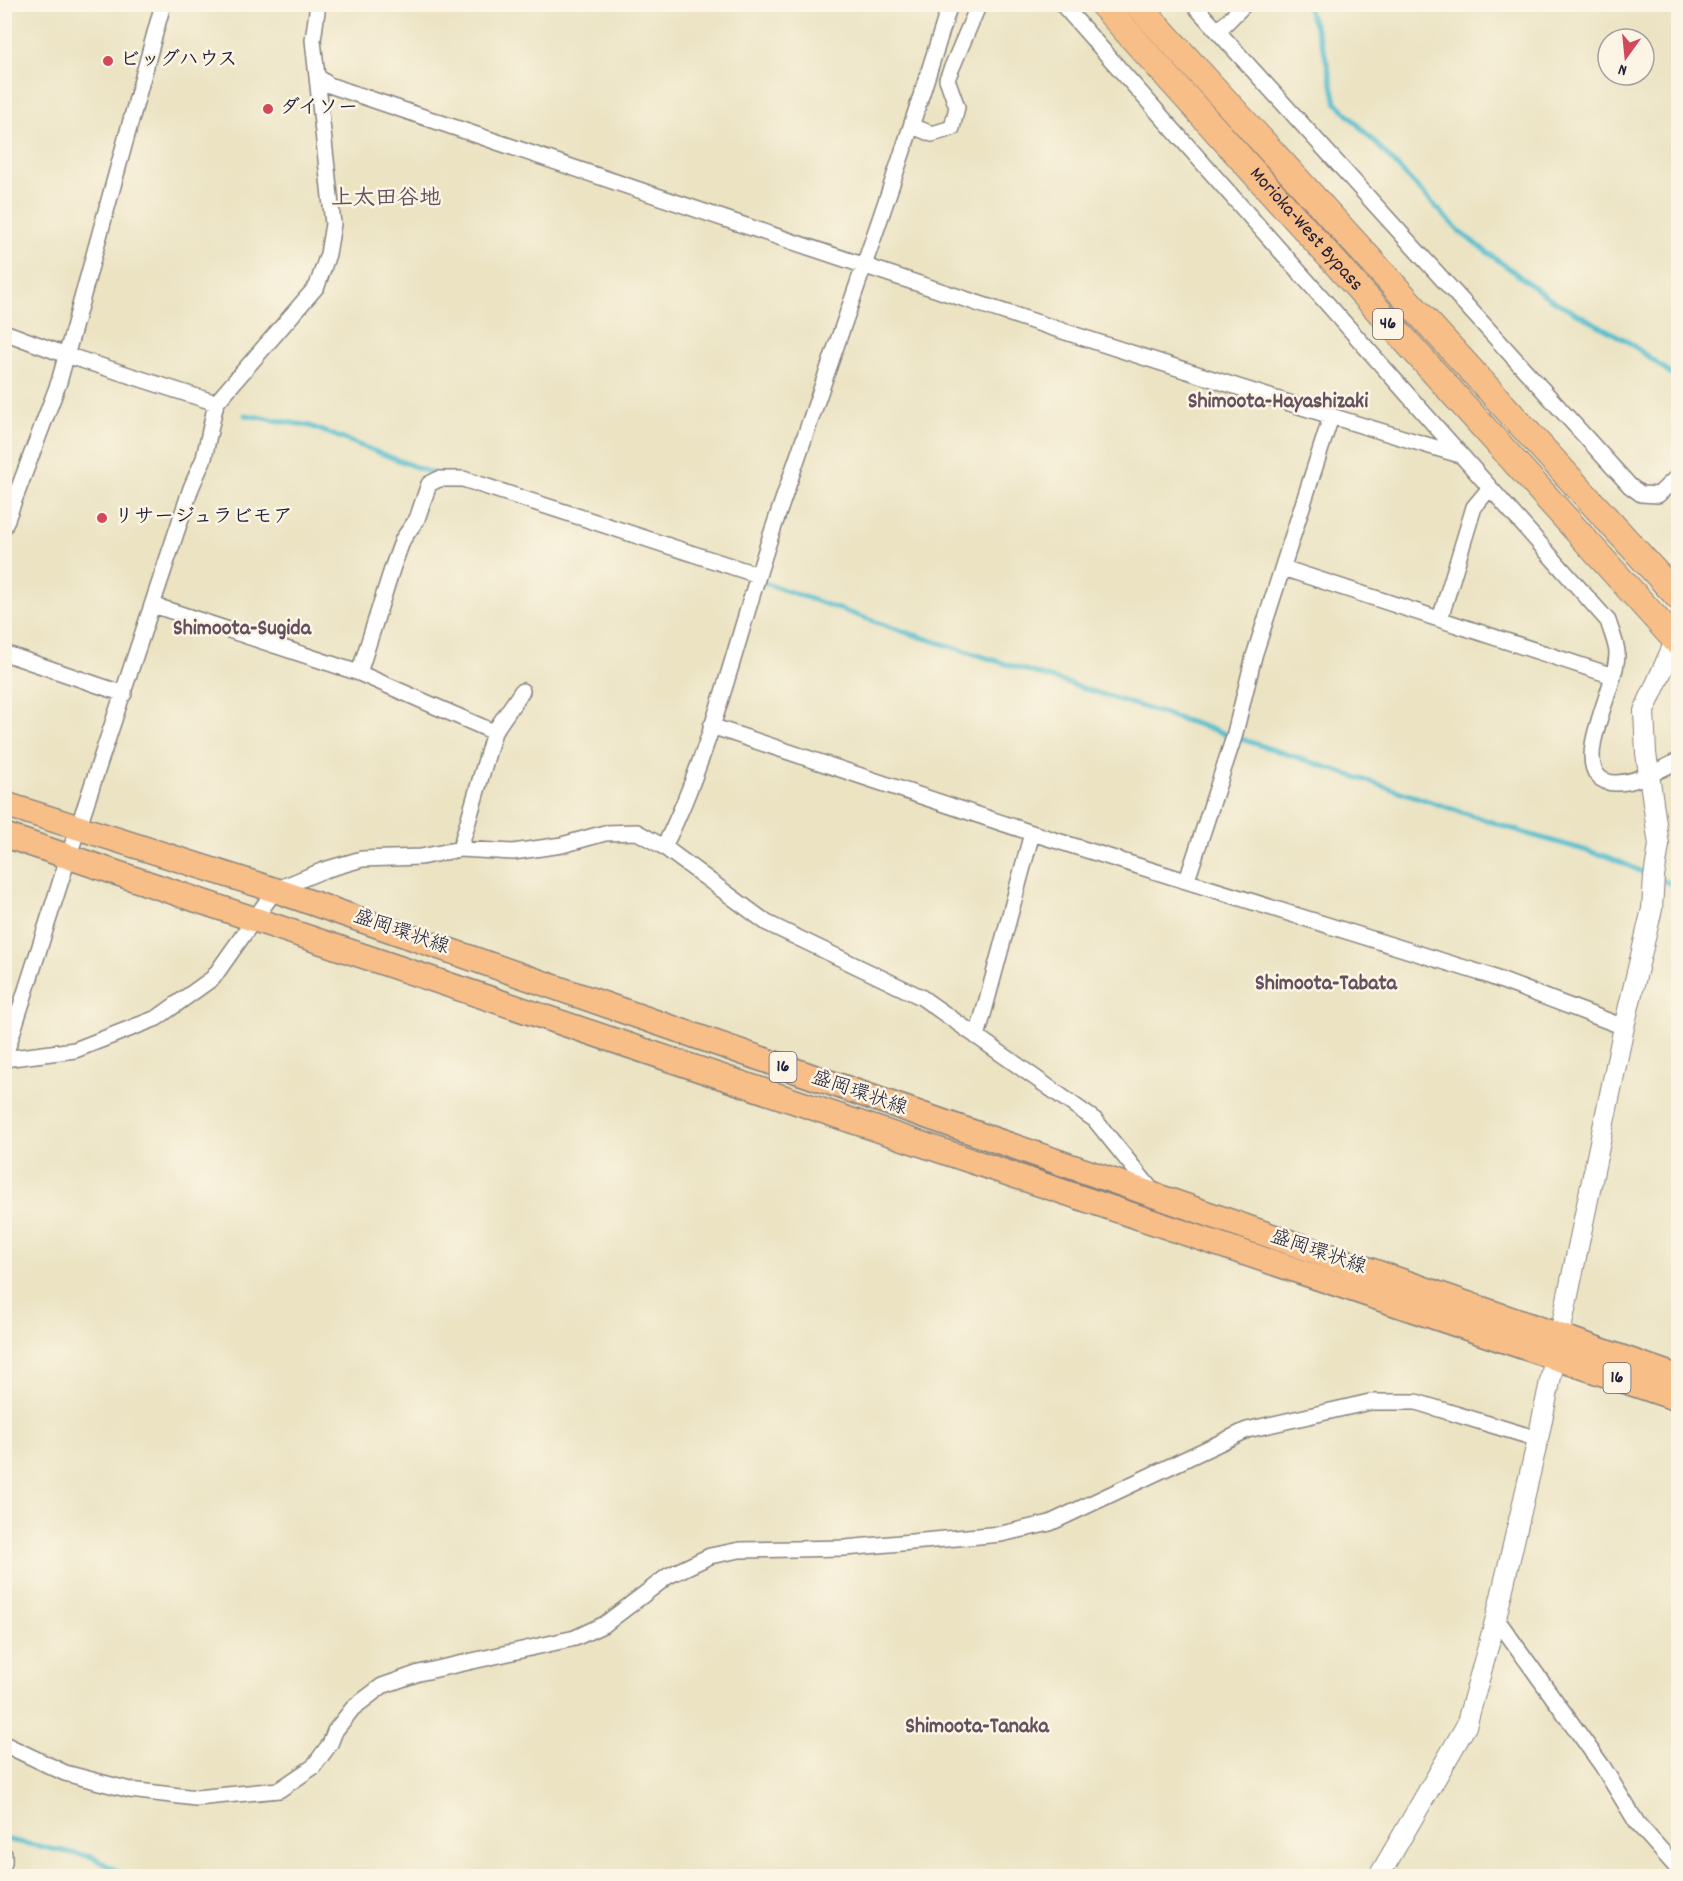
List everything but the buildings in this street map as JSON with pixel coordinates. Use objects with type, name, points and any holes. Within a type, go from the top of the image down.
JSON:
[{"type":"highway","name":"Morioka-West Bypass","points":[[1102,4],[1678,640]]},
{"type":"highway","name":"Morioka-West Bypass","points":[[1137,4],[1678,597]]},
{"type":"main road","name":"盛岡環状線","points":[[4,804],[275,890],[1157,1197],[1557,1348],[1678,1399]]},
{"type":"main road","name":"盛岡環状線","points":[[4,835],[69,855],[255,920],[1557,1348],[1678,1377]]},
{"type":"street","points":[[4,527],[59,382],[163,4]]},
{"type":"street","points":[[318,4],[313,40],[333,224],[328,254],[317,286],[216,403],[204,458],[191,488],[69,855],[5,1059],[75,1050],[157,1018],[213,978],[275,890],[362,859],[421,857],[460,849],[513,852],[562,845],[605,833],[637,832],[664,847],[767,923],[921,997],[1095,1120],[1157,1197]]},
{"type":"street","points":[[664,847],[688,798],[758,574],[862,264],[912,126],[950,4]]},
{"type":"street","points":[[912,126],[932,134],[952,128],[957,107],[947,79],[979,4]]},
{"type":"street","points":[[1062,4],[1608,621],[1617,651],[1614,676],[1590,759],[1594,771],[1601,779],[1615,784],[1650,775],[1678,761]]},
{"type":"street","points":[[1193,4],[1630,486],[1641,494],[1658,495],[1678,477]]},
{"type":"street","points":[[1218,31],[1245,4]]},
{"type":"street","points":[[318,77],[329,85],[862,264],[1330,417],[1460,455]]},
{"type":"street","points":[[4,332],[66,355],[216,403]]},
{"type":"street","points":[[1187,880],[1234,737],[1254,656],[1330,417]]},
{"type":"street","points":[[358,673],[374,618],[403,539],[417,519],[429,484],[439,479],[463,479],[758,574]]},
{"type":"street","points":[[1440,619],[1474,507],[1489,489]]},
{"type":"street","points":[[1283,568],[1614,676]]},
{"type":"street","points":[[153,604],[358,673],[494,732]]},
{"type":"street","points":[[1379,1876],[1466,1726],[1496,1618],[1539,1439],[1624,1027],[1652,909],[1659,845],[1646,753],[1644,711],[1678,640]]},
{"type":"street","points":[[4,653],[124,694]]},
{"type":"street","points":[[460,849],[494,732],[522,691]]},
{"type":"street","points":[[711,726],[1032,833],[1187,880],[1355,936],[1484,974],[1624,1027]]},
{"type":"street","points":[[977,1037],[1032,833]]},
{"type":"street","points":[[4,1744],[65,1773],[130,1790],[196,1797],[279,1790],[313,1767],[330,1744],[335,1731],[353,1708],[382,1686],[419,1673],[575,1638],[605,1623],[668,1576],[710,1556],[740,1550],[845,1548],[1001,1534],[1050,1522],[1247,1430],[1370,1402],[1416,1402],[1539,1439]]},
{"type":"street","points":[[1496,1618],[1603,1767],[1637,1823],[1678,1869]]},
{"type":"street","points":[[4,1854],[4,1863]]},
{"type":"waterway","points":[[1306,4],[1324,50],[1336,102],[1460,232],[1549,298],[1627,341],[1678,379]]},
{"type":"waterway","points":[[245,415],[310,426],[439,476]]},
{"type":"waterway","points":[[759,581],[899,630],[1199,725],[1528,834],[1609,857],[1649,875]]},
{"type":"waterway","points":[[1658,878],[1678,887]]},
{"type":"waterway","points":[[4,1839],[92,1857],[126,1876]]},
{"type":"place","name":"ビッグハウス","points":[[108,61]]},
{"type":"place","name":"ダイソー","points":[[268,109]]},
{"type":"place","name":"リサージュラビモア","points":[[102,518]]},
{"type":"district","name":"上太田谷地","points":[[386,199]]},
{"type":"district","name":"Shimoota-Hayashizaki","points":[[1278,402]]},
{"type":"district","name":"Shimoota-Sugida","points":[[242,629]]},
{"type":"district","name":"Shimoota-Tabata","points":[[1326,984]]},
{"type":"district","name":"Shimoota-Tanaka","points":[[977,1727]]}]
